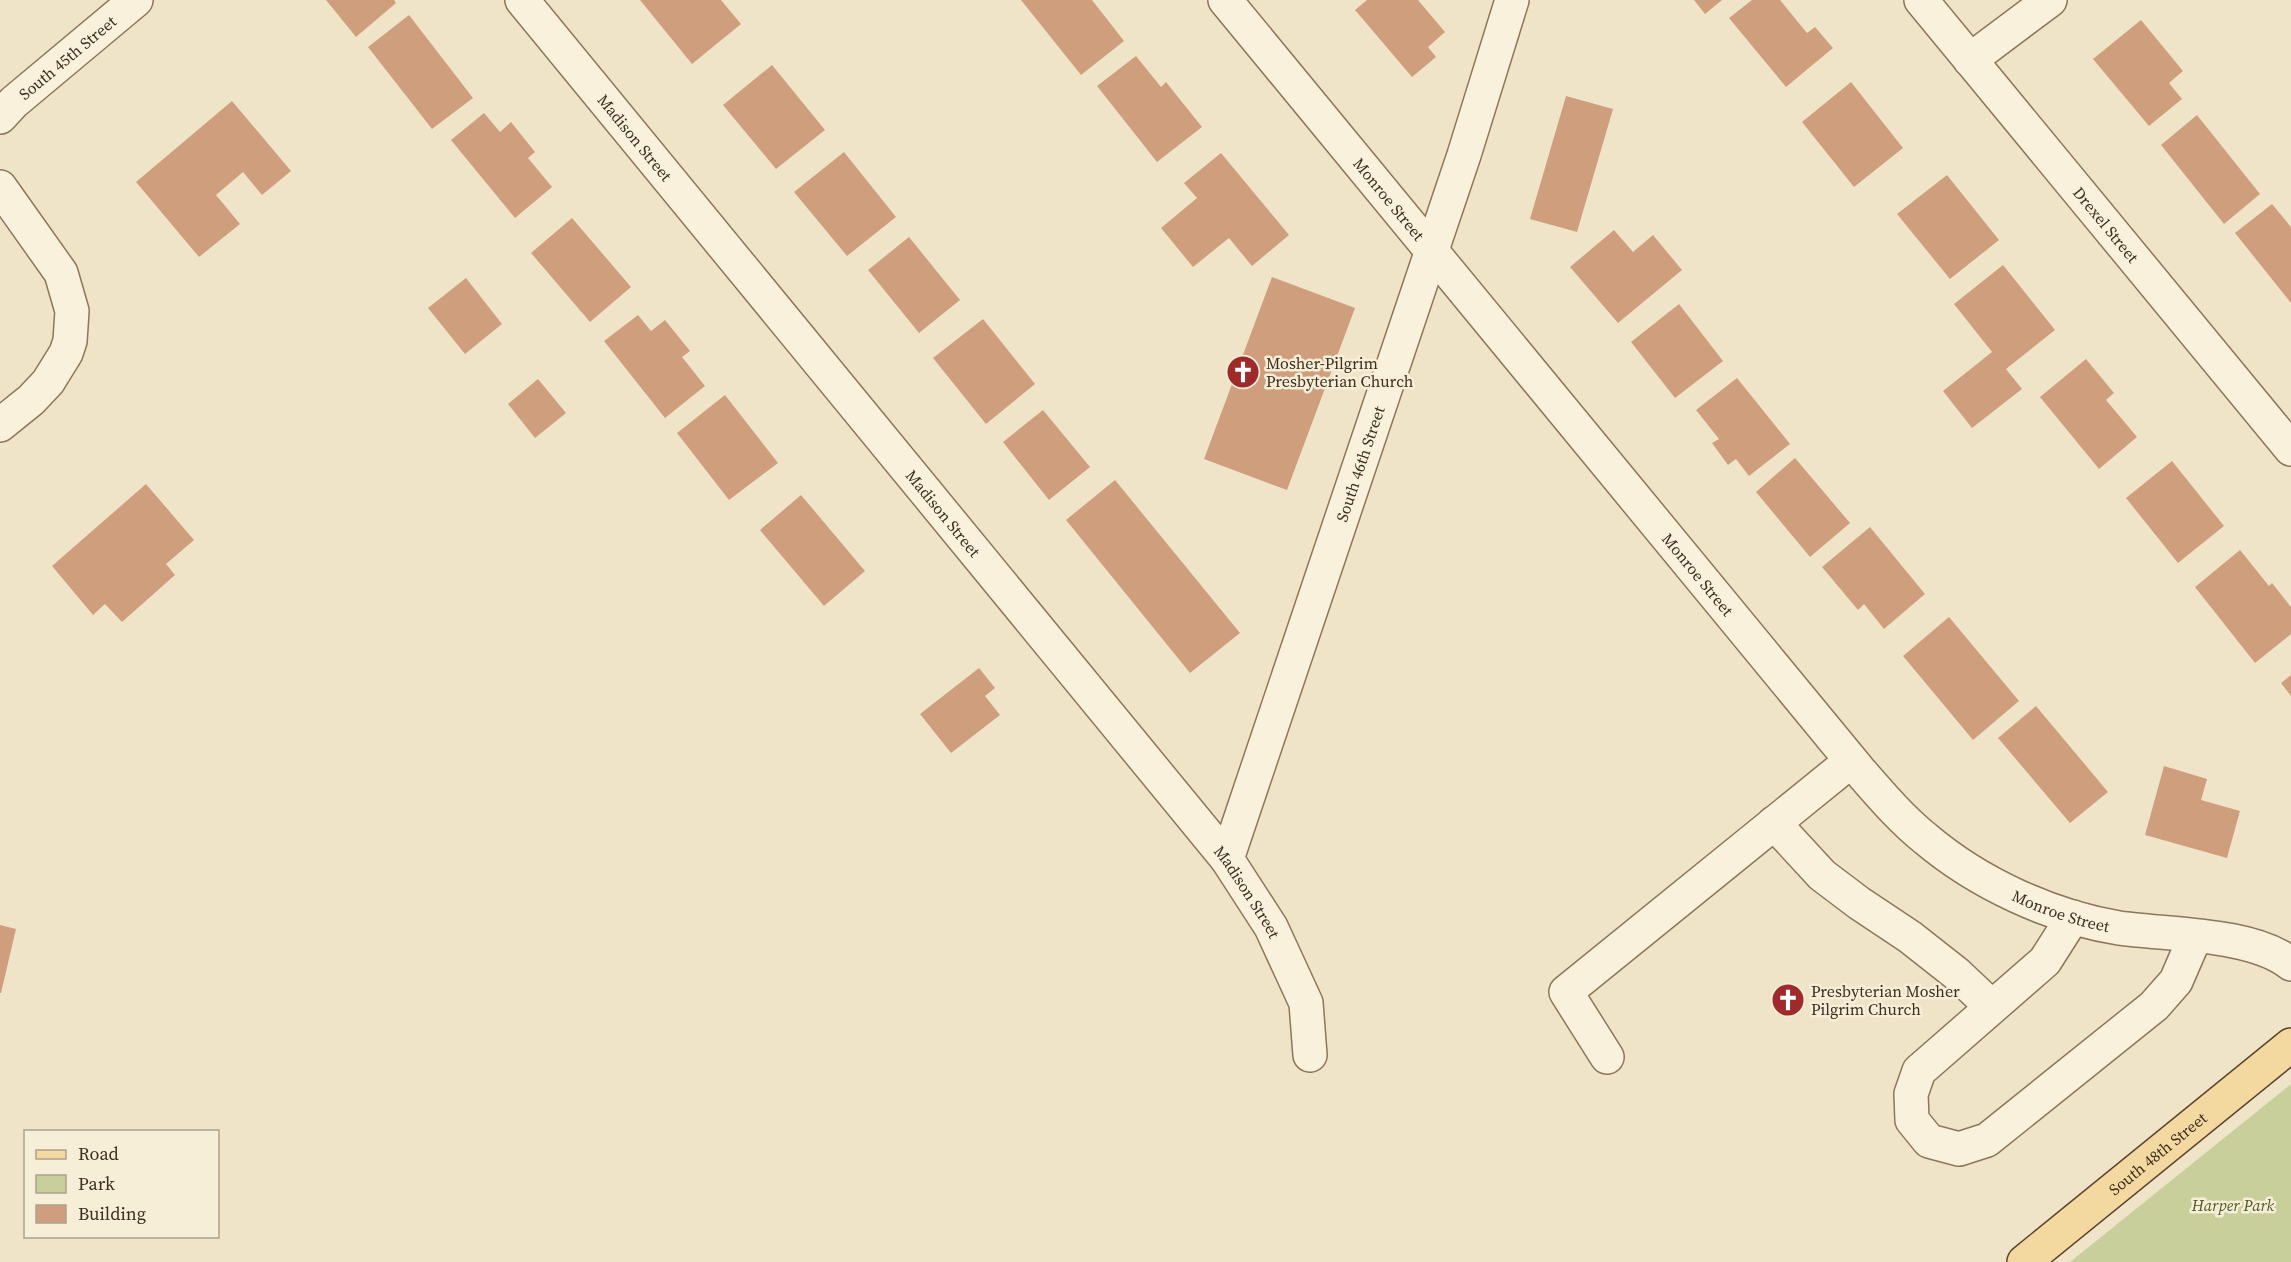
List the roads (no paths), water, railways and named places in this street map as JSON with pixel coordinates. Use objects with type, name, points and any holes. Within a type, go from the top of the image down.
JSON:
[{"type":"main road","name":"South 48th Street","points":[[2024,1262],[2291,1045]]},
{"type":"street","name":"South 45th Street","points":[[0,117],[14,102],[136,0]]},
{"type":"street","name":"Madison Street","points":[[522,0],[1227,860],[1270,927],[1306,1003],[1310,1055]]},
{"type":"street","name":"Monroe Street","points":[[1226,0],[1851,760],[1893,809],[1925,839],[1961,866],[2020,897],[2073,917],[2117,927],[2242,942],[2262,948],[2291,964]]},
{"type":"street","name":"South 46th Street","points":[[1227,860],[1464,155],[1512,0]]},
{"type":"street","name":"Drexel Street","points":[[1921,0],[2291,449]]},
{"type":"street","points":[[1970,60],[2050,0]]},
{"type":"street","points":[[0,187],[61,273],[72,311],[70,341],[66,353],[48,382],[31,400],[0,425]]},
{"type":"street","points":[[1607,1057],[1566,992],[1851,760]]},
{"type":"street","points":[[1774,823],[1822,875],[1910,937],[1957,974],[1992,1007]]},
{"type":"street","points":[[2073,917],[2045,961],[1919,1071],[1911,1094],[1912,1120],[1929,1141],[1959,1149],[1987,1140],[2154,1006],[2176,981],[2195,937]]},
{"type":"place","name":"Mosher-Pilgrim Presbyterian Church","points":[[1243,372]]},
{"type":"place","name":"Presbyterian Mosher Pilgrim Church","points":[[1788,1000]]},
{"type":"park label","name":"Harper Park","points":[[2233,1205]]}]
